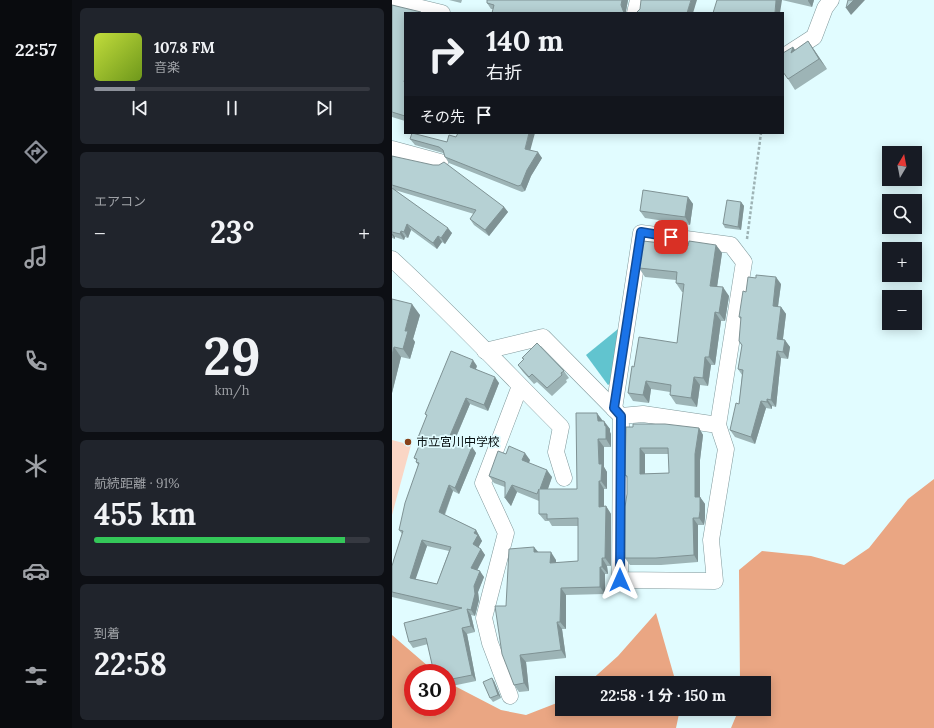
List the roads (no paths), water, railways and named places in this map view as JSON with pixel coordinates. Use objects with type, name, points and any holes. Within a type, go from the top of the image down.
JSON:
[{"type":"street","points":[[635,12],[638,0]]},
{"type":"street","points":[[784,56],[814,38],[825,8],[831,0]]},
{"type":"street","points":[[392,1],[438,12]]},
{"type":"street","points":[[392,149],[440,162]]},
{"type":"street","points":[[641,232],[731,245],[744,262],[718,425],[726,448],[712,540],[715,581],[620,580],[618,412],[641,232]]},
{"type":"street","points":[[392,259],[456,319],[485,351],[561,427],[556,452],[564,478]]},
{"type":"street","points":[[485,351],[543,337],[618,412],[643,414],[718,425]]},
{"type":"street","points":[[510,696],[490,643],[484,618],[506,533],[483,483],[520,386]]},
{"type":"water","points":[[618,329],[614,381],[608,385],[586,355]]},
{"type":"place","name":"市立宮川中学校","points":[[408,442]]}]
